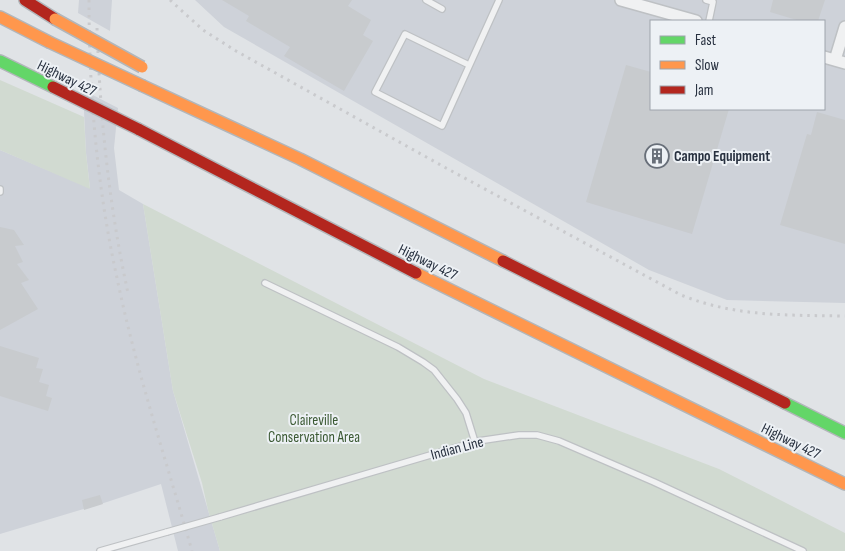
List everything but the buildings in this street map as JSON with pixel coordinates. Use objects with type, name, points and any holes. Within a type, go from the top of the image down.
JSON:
[{"type":"highway","points":[[25,0],[149,73],[183,104]]},
{"type":"highway","name":"Highway 427","points":[[0,18],[300,160],[845,433]]},
{"type":"highway","name":"Highway 427","points":[[0,61],[138,129],[372,251],[845,484]]},
{"type":"street","points":[[621,0],[692,20]]},
{"type":"street","points":[[835,60],[845,27]]},
{"type":"lane","points":[[426,0],[442,9]]},
{"type":"lane","points":[[469,65],[405,34],[375,92],[442,126],[499,0]]},
{"type":"lane","points":[[706,0],[714,1],[708,20]]},
{"type":"lane","points":[[265,283],[398,347],[434,370],[466,412],[475,442]]},
{"type":"lane","name":"Indian Line","points":[[100,551],[475,442],[528,435],[537,435],[559,441],[654,482],[803,551]]},
{"type":"shaded area","points":[[79,0],[112,0],[110,31],[78,13]]},
{"type":"shaded area","points":[[195,0],[845,0],[845,303],[727,300],[649,270],[224,27]]},
{"type":"shaded area","points":[[83,90],[118,108],[114,148],[119,190],[143,204],[173,391],[220,551],[178,551],[161,484],[0,534],[0,150],[90,188]]},
{"type":"green space","points":[[0,80],[84,117],[90,189],[0,150]]},
{"type":"green space","name":"Claireville Conservation Area","points":[[143,204],[484,379],[719,469],[845,533],[845,551],[220,551],[202,483],[173,391]]},
{"type":"railway","points":[[89,0],[89,35],[99,175],[110,244],[133,347],[192,551]]},
{"type":"railway","points":[[170,0],[203,30],[236,51],[446,168],[681,295],[701,302],[742,311],[782,315],[845,316]]},
{"type":"railway","points":[[97,28],[100,95],[106,161],[128,293]]},
{"type":"traffic: fast","points":[[0,61],[53,87]]},
{"type":"traffic: fast","points":[[785,403],[845,433]]},
{"type":"traffic: slow","points":[[0,17],[49,42]]},
{"type":"traffic: slow","points":[[55,19],[142,67]]},
{"type":"traffic: slow","points":[[49,42],[143,86]]},
{"type":"traffic: slow","points":[[143,86],[300,159],[503,261]]},
{"type":"traffic: slow","points":[[416,273],[845,484]]},
{"type":"traffic: jam","points":[[25,0],[55,19]]},
{"type":"traffic: jam","points":[[53,87],[138,129]]},
{"type":"traffic: jam","points":[[138,129],[416,273]]},
{"type":"traffic: jam","points":[[503,261],[785,403]]},
{"type":"place","name":"Campo Equipment","points":[[657,156]]}]
